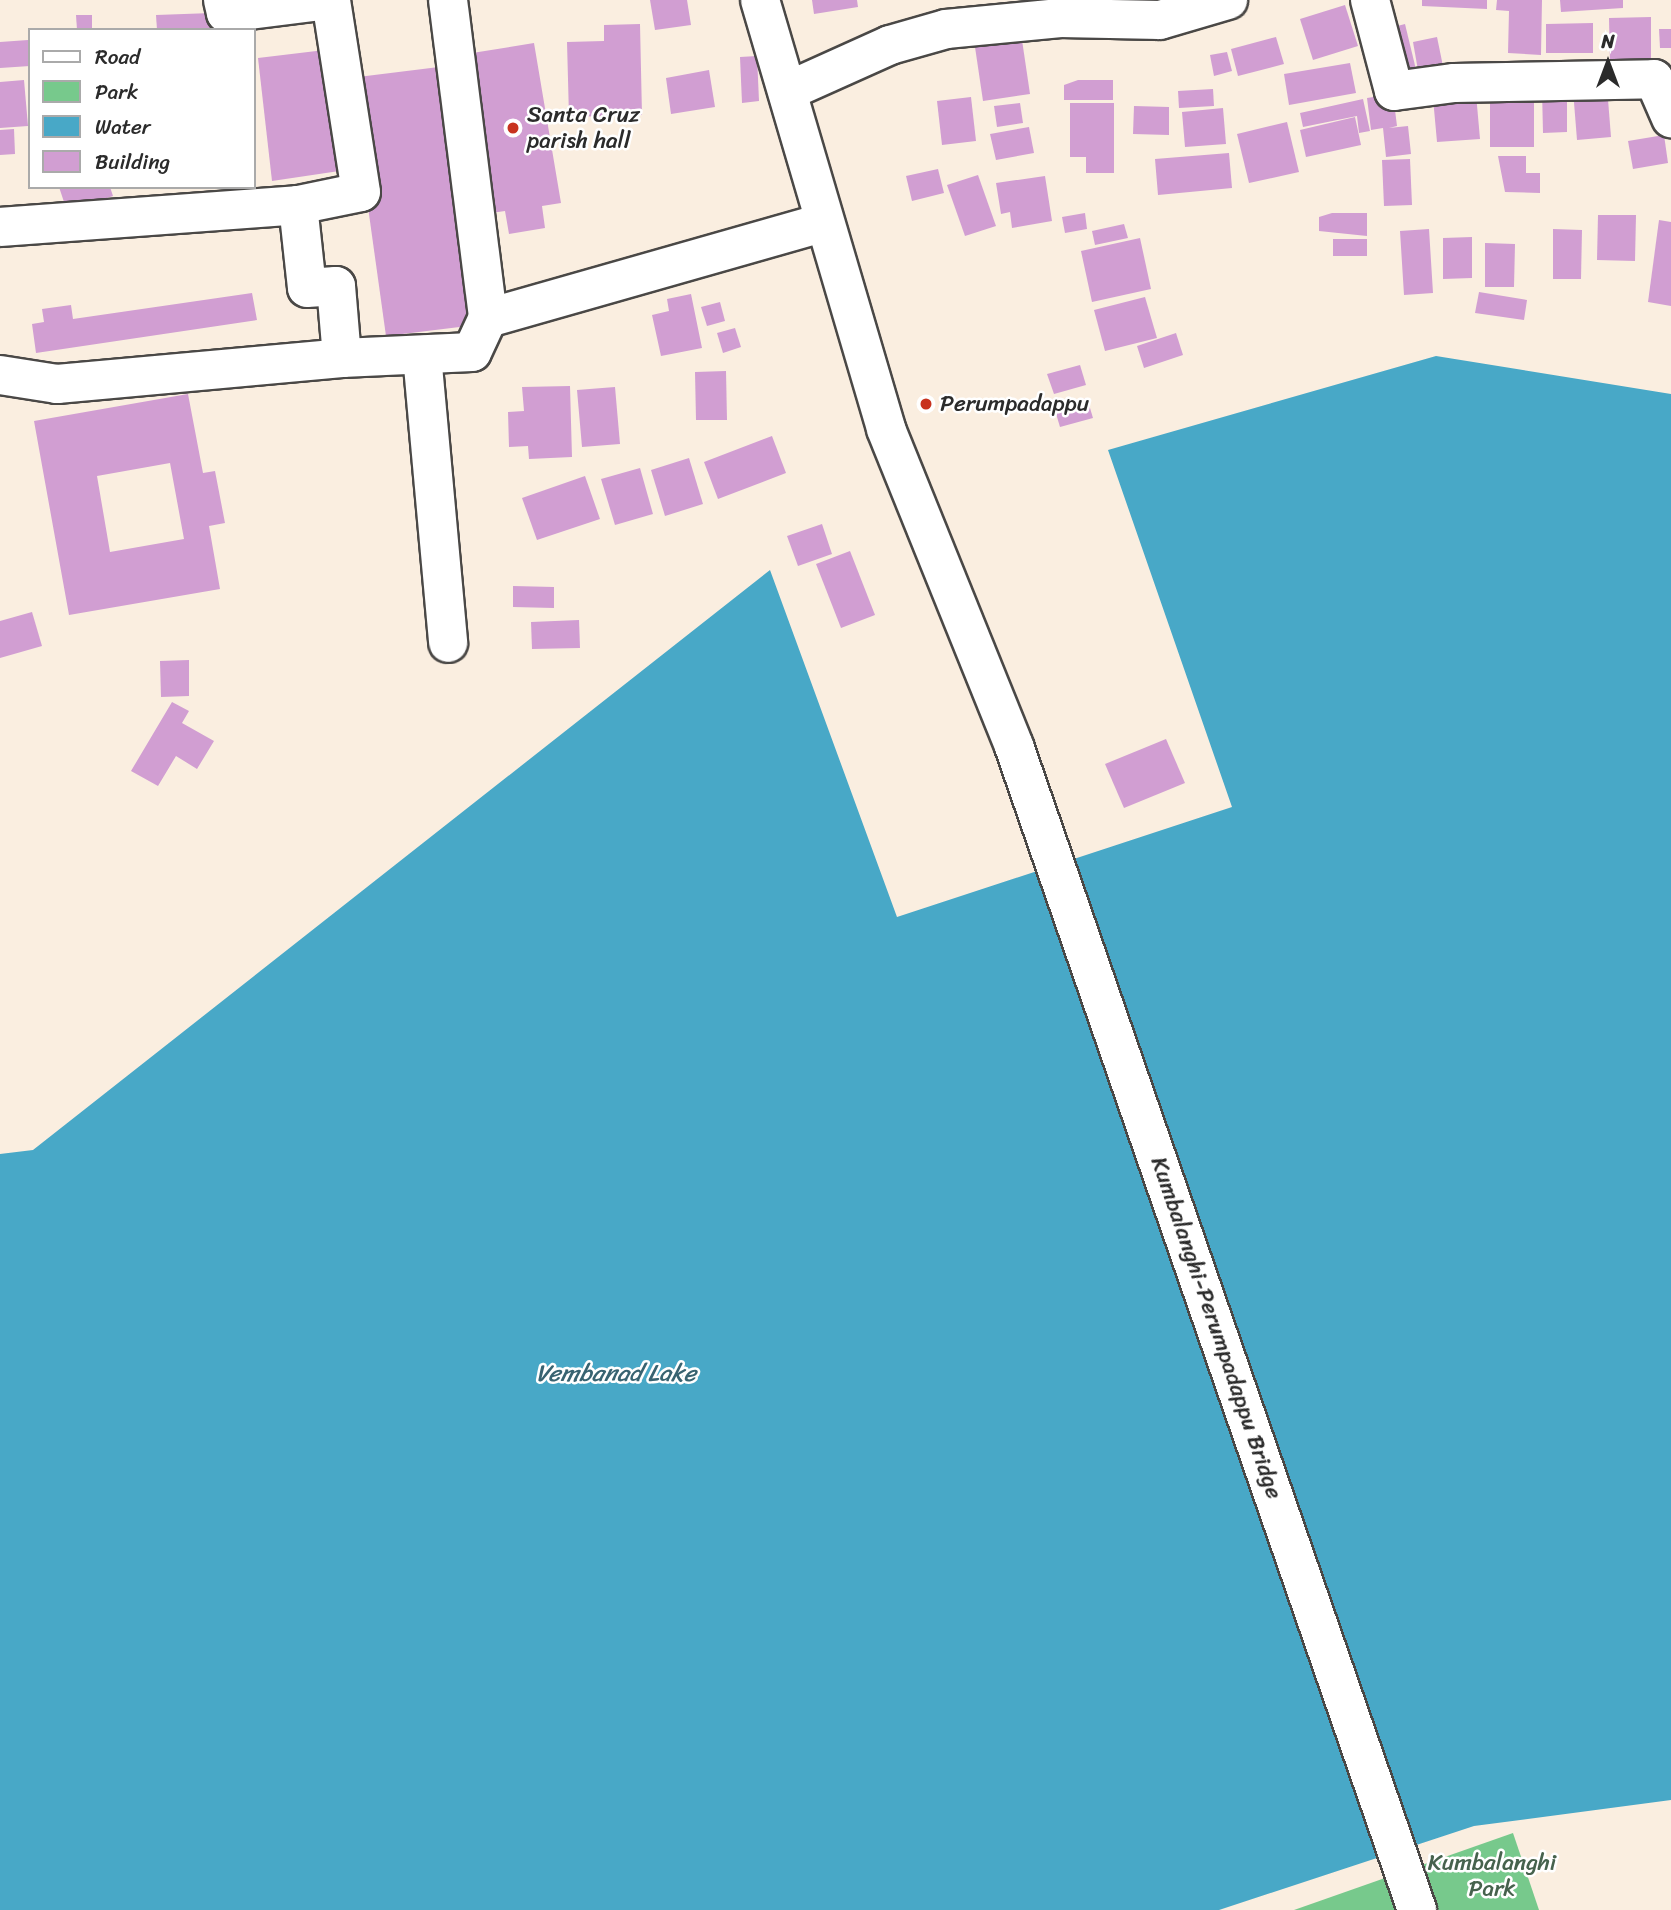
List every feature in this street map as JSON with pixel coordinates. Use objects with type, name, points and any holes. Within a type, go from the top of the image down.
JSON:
[{"type":"street","points":[[6,226],[248,198],[298,205],[361,191],[329,0],[226,14]]},
{"type":"street","points":[[0,375],[57,384],[342,358],[472,352],[488,318],[448,0]]},
{"type":"street","name":"Kumbalanghi-Perumpadappu Bridge","points":[[760,0],[790,90],[825,222],[886,429],[1014,746],[1417,1910]]},
{"type":"street","points":[[790,90],[890,45],[946,29],[1070,9],[1160,20],[1227,0]]},
{"type":"street","points":[[1370,0],[1394,91],[1454,83],[1654,79],[1671,118]]},
{"type":"street","points":[[298,205],[307,288],[336,286],[342,358]]},
{"type":"street","points":[[488,318],[825,222]]},
{"type":"street","points":[[422,355],[448,643]]},
{"type":"green space","name":"Kumbalanghi Park","points":[[1513,1833],[1539,1910],[1294,1910]]},
{"type":"water","name":"Vembanad Lake","points":[[1436,356],[1671,394],[1671,1800],[1474,1826],[1219,1910],[0,1910],[0,1154],[33,1150],[770,570],[897,917],[1232,807],[1108,450]]},
{"type":"building","points":[[650,0],[687,0],[691,25],[655,30]]},
{"type":"building","points":[[812,0],[857,0],[858,7],[814,14]]},
{"type":"building","points":[[1422,0],[1487,0],[1487,9],[1422,6]]},
{"type":"building","points":[[1497,0],[1542,0],[1541,55],[1508,53],[1509,11],[1496,10]]},
{"type":"building","points":[[1560,0],[1623,0],[1623,8],[1561,12]]},
{"type":"building","points":[[1345,5],[1358,46],[1313,60],[1300,19]]},
{"type":"building","points":[[212,13],[212,28],[157,28],[156,15]]},
{"type":"building","points":[[76,15],[92,15],[92,28],[77,28]]},
{"type":"building","points":[[1651,17],[1651,63],[1610,64],[1609,18]]},
{"type":"building","points":[[1593,23],[1593,53],[1546,53],[1546,24]]},
{"type":"building","points":[[640,24],[642,115],[569,117],[567,42],[604,41],[604,25]]},
{"type":"building","points":[[1405,24],[1419,82],[1401,87],[1386,29]]},
{"type":"building","points":[[1659,29],[1671,29],[1671,48],[1660,48]]},
{"type":"building","points":[[1276,37],[1284,64],[1238,76],[1231,49]]},
{"type":"building","points":[[1437,37],[1444,71],[1419,76],[1413,42]]},
{"type":"building","points":[[28,40],[28,66],[0,68],[0,42]]},
{"type":"building","points":[[1022,40],[1030,94],[983,101],[975,47]]},
{"type":"building","name":"Santa Cruz parish hall","points":[[534,43],[561,203],[542,206],[545,228],[509,234],[505,211],[491,213],[466,54]]},
{"type":"building","points":[[333,49],[346,170],[272,181],[258,58]]},
{"type":"building","points":[[1227,52],[1232,71],[1214,76],[1210,55]]},
{"type":"building","points":[[757,56],[759,101],[742,103],[740,57]]},
{"type":"building","points":[[1350,63],[1356,93],[1289,105],[1284,74]]},
{"type":"building","points":[[447,66],[476,325],[386,336],[350,78]]},
{"type":"building","points":[[709,70],[715,107],[671,114],[666,78]]},
{"type":"building","points":[[24,80],[28,126],[0,128],[0,82]]},
{"type":"building","points":[[1078,80],[1113,80],[1113,100],[1064,100],[1064,85]]},
{"type":"building","points":[[1607,87],[1611,137],[1577,140],[1573,90]]},
{"type":"building","points":[[1213,89],[1214,106],[1179,108],[1178,91]]},
{"type":"building","points":[[1490,89],[1534,89],[1534,147],[1490,147]]},
{"type":"building","points":[[1542,90],[1567,90],[1567,132],[1543,133]]},
{"type":"building","points":[[1393,94],[1397,126],[1389,128],[1408,126],[1411,154],[1386,157],[1383,128],[1371,130],[1367,98]]},
{"type":"building","points":[[1476,94],[1480,139],[1437,142],[1433,98]]},
{"type":"building","points":[[971,97],[976,141],[942,145],[937,101]]},
{"type":"building","points":[[1363,99],[1370,131],[1359,133],[1357,116],[1303,127],[1300,113]]},
{"type":"building","points":[[1020,103],[1023,123],[997,127],[994,106]]},
{"type":"building","points":[[1070,103],[1114,103],[1114,173],[1086,173],[1086,157],[1070,157]]},
{"type":"building","points":[[1134,106],[1169,107],[1169,135],[1133,134]]},
{"type":"building","points":[[1223,108],[1226,144],[1185,147],[1182,112]]},
{"type":"building","points":[[1355,117],[1361,145],[1306,157],[1300,130]]},
{"type":"building","points":[[1287,122],[1299,172],[1249,183],[1237,134]]},
{"type":"building","points":[[1029,127],[1034,153],[996,160],[990,134]]},
{"type":"building","points":[[14,129],[15,154],[0,155],[0,130]]},
{"type":"building","points":[[1664,135],[1668,163],[1633,169],[1628,141]]},
{"type":"building","points":[[1229,153],[1232,188],[1158,195],[1155,159]]},
{"type":"building","points":[[1498,156],[1526,156],[1526,173],[1540,173],[1540,193],[1505,192]]},
{"type":"building","points":[[1410,159],[1412,205],[1384,206],[1382,160]]},
{"type":"building","points":[[938,169],[944,193],[912,201],[906,176]]},
{"type":"building","points":[[978,175],[996,226],[965,236],[947,185]]},
{"type":"building","points":[[1045,176],[1052,221],[1012,228],[1010,212],[1001,214],[996,183]]},
{"type":"building","points":[[60,189],[111,189],[113,196],[67,211]]},
{"type":"building","points":[[1085,213],[1087,229],[1065,233],[1062,217]]},
{"type":"building","points":[[1332,213],[1367,213],[1367,236],[1319,231],[1319,217]]},
{"type":"building","points":[[1598,215],[1636,215],[1635,261],[1597,260]]},
{"type":"building","points":[[1659,220],[1671,222],[1671,306],[1648,302]]},
{"type":"building","points":[[1124,224],[1128,238],[1095,245],[1092,231]]},
{"type":"building","points":[[1429,229],[1433,293],[1404,295],[1400,231]]},
{"type":"building","points":[[1553,229],[1582,230],[1581,279],[1553,279]]},
{"type":"building","points":[[1472,237],[1472,278],[1443,279],[1443,238]]},
{"type":"building","points":[[1140,238],[1151,289],[1092,302],[1081,251]]},
{"type":"building","points":[[1333,239],[1367,239],[1367,256],[1333,256]]},
{"type":"building","points":[[1485,243],[1515,244],[1514,287],[1485,287]]},
{"type":"building","points":[[1479,292],[1527,300],[1524,320],[1475,313]]},
{"type":"building","points":[[252,293],[257,320],[36,353],[32,324],[44,322],[42,309],[71,305],[73,319]]},
{"type":"building","points":[[691,294],[702,348],[661,356],[652,315],[669,311],[667,299]]},
{"type":"building","points":[[1145,297],[1157,338],[1105,351],[1094,310]]},
{"type":"building","points":[[720,302],[725,321],[707,326],[701,307]]},
{"type":"building","points":[[735,328],[741,347],[723,353],[717,333]]},
{"type":"building","points":[[1176,333],[1183,355],[1144,368],[1137,346]]},
{"type":"building","points":[[1080,365],[1086,385],[1054,394],[1047,374]]},
{"type":"building","points":[[726,371],[727,420],[696,420],[695,372]]},
{"type":"building","points":[[570,386],[572,457],[529,459],[528,446],[509,447],[508,412],[524,411],[522,387]]},
{"type":"building","points":[[615,387],[620,444],[582,447],[577,390]]},
{"type":"building","points":[[188,394],[203,473],[215,471],[225,523],[209,526],[220,589],[69,615],[34,421]],"holes":[[[170,463],[184,539],[110,552],[97,476]]]},
{"type":"building","points":[[1087,398],[1093,418],[1060,427],[1054,407]]},
{"type":"building","points":[[772,436],[786,473],[718,499],[704,462]]},
{"type":"building","points":[[689,458],[703,504],[665,516],[651,470]]},
{"type":"building","points":[[640,468],[653,514],[615,525],[601,479]]},
{"type":"building","points":[[585,476],[600,519],[537,540],[522,498]]},
{"type":"building","points":[[822,524],[832,554],[798,566],[787,536]]},
{"type":"building","points":[[850,551],[875,615],[841,628],[816,564]]},
{"type":"building","points":[[513,586],[554,587],[554,608],[513,607]]},
{"type":"building","points":[[32,612],[42,646],[0,658],[0,621]]},
{"type":"building","points":[[579,620],[580,648],[532,649],[531,622]]},
{"type":"building","points":[[189,660],[189,696],[161,697],[160,661]]},
{"type":"building","points":[[172,702],[189,711],[182,723],[214,741],[197,769],[176,756],[158,786],[131,771]]},
{"type":"building","points":[[1166,739],[1185,783],[1124,808],[1105,764]]},
{"type":"place","name":"Santa Cruz parish hall","points":[[513,128]]},
{"type":"place","name":"Perumpadappu","points":[[926,404]]}]
